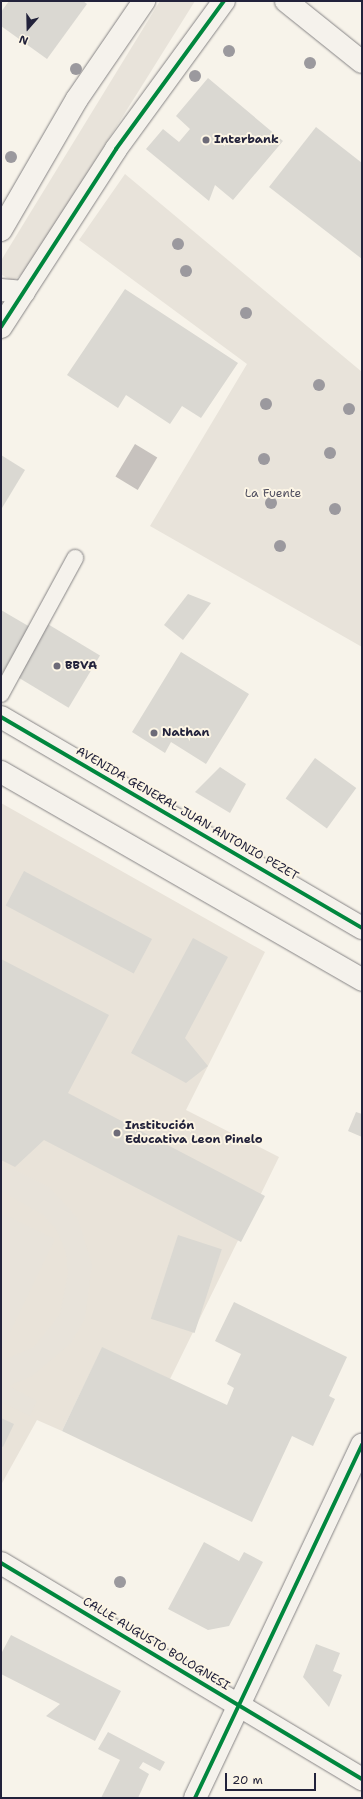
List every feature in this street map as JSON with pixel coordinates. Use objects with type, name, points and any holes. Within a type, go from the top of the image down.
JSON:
[{"type":"street","points":[[1,230],[77,99],[144,1]]},
{"type":"street","points":[[1,327],[116,149],[224,1]]},
{"type":"street","points":[[286,1],[362,62]]},
{"type":"street","points":[[1,290],[24,292]]},
{"type":"street","name":"AVENIDA GENERAL JUAN ANTONIO PEZET","points":[[1,717],[362,928]]},
{"type":"street","points":[[1,772],[362,980]]},
{"type":"street","points":[[195,1798],[362,1445]]},
{"type":"street","name":"CALLE AUGUSTO BOLOGNESI","points":[[1,1564],[362,1779]]},
{"type":"lane","points":[[1,694],[75,558]]},
{"type":"shaded area","points":[[135,444],[157,457],[138,490],[115,477]]},
{"type":"shaded area","name":"Institución Educativa Leon Pinelo","points":[[1,803],[265,952],[186,1110],[279,1157],[170,1379],[102,1348],[62,1431],[37,1420],[1,1485]]},
{"type":"green space","points":[[160,1],[195,1],[26,271],[13,281],[2,275],[2,259]]},
{"type":"green space","name":"La Fuente","points":[[125,174],[362,372],[362,647],[150,526],[247,364],[79,240]]},
{"type":"green space","points":[[1,1163],[49,1187],[66,1205],[78,1219],[92,1264],[85,1319],[71,1343],[32,1376],[9,1386],[37,1401],[30,1416],[1,1402],[1,1361],[34,1347],[60,1314],[68,1274],[66,1252],[56,1229],[43,1215],[1,1191]]},
{"type":"green space","points":[[1,1213],[55,1239],[1,1351]]},
{"type":"building","points":[[9,1],[83,1],[87,4],[47,59],[1,26],[1,12]]},
{"type":"building","points":[[208,78],[283,141],[233,200],[215,185],[209,201],[146,149],[163,129],[179,142],[190,129],[176,116]]},
{"type":"building","points":[[316,127],[362,163],[362,259],[269,187]]},
{"type":"building","points":[[125,289],[238,363],[201,418],[182,406],[170,424],[126,395],[118,408],[67,375]]},
{"type":"building","points":[[1,455],[25,470],[2,508],[1,507]]},
{"type":"building","points":[[188,594],[211,603],[183,640],[164,625]]},
{"type":"building","points":[[1,610],[30,627],[1,675]]},
{"type":"building","name":"BBVA","points":[[46,623],[100,655],[69,708],[15,675]]},
{"type":"building","points":[[181,652],[249,694],[206,764],[171,742],[165,753],[132,732]]},
{"type":"building","points":[[315,758],[356,788],[327,828],[286,798]]},
{"type":"building","points":[[220,767],[246,784],[230,813],[195,792]]},
{"type":"building","points":[[24,871],[152,939],[134,974],[6,905]]},
{"type":"building","points":[[193,938],[228,957],[185,1038],[208,1066],[186,1083],[131,1053]]},
{"type":"building","points":[[1,959],[109,1015],[68,1093],[265,1196],[241,1242],[44,1140],[15,1167],[1,1160]]},
{"type":"building","points":[[356,1112],[362,1114],[362,1137],[348,1131]]},
{"type":"building","points":[[178,1235],[222,1249],[195,1333],[151,1319]]},
{"type":"building","points":[[234,1302],[347,1357],[329,1396],[335,1399],[313,1446],[292,1436],[252,1522],[62,1431],[102,1347],[227,1405],[234,1388],[227,1384],[241,1354],[215,1341]]},
{"type":"building","points":[[1,1418],[14,1424],[3,1447],[1,1446]]},
{"type":"building","points":[[204,1542],[239,1561],[244,1552],[263,1562],[229,1626],[208,1630],[168,1609]]},
{"type":"building","points":[[11,1635],[121,1691],[95,1741],[46,1716],[60,1704],[1,1674],[1,1654]]},
{"type":"building","points":[[316,1644],[340,1653],[333,1671],[342,1675],[329,1707],[303,1677]]},
{"type":"building","points":[[108,1732],[165,1762],[160,1771],[143,1762],[139,1768],[149,1774],[138,1798],[101,1798],[120,1760],[98,1749]]},
{"type":"cycle path","points":[[1,327],[116,149],[224,1]]},
{"type":"cycle path","points":[[1,717],[362,928]]},
{"type":"cycle path","points":[[195,1798],[362,1445]]},
{"type":"cycle path","points":[[1,1563],[362,1779]]},
{"type":"place","name":"Interbank","points":[[206,140]]},
{"type":"place","name":"BBVA","points":[[57,666]]},
{"type":"place","name":"Nathan","points":[[154,733]]},
{"type":"place","name":"Institución Educativa Leon Pinelo","points":[[117,1133]]}]
